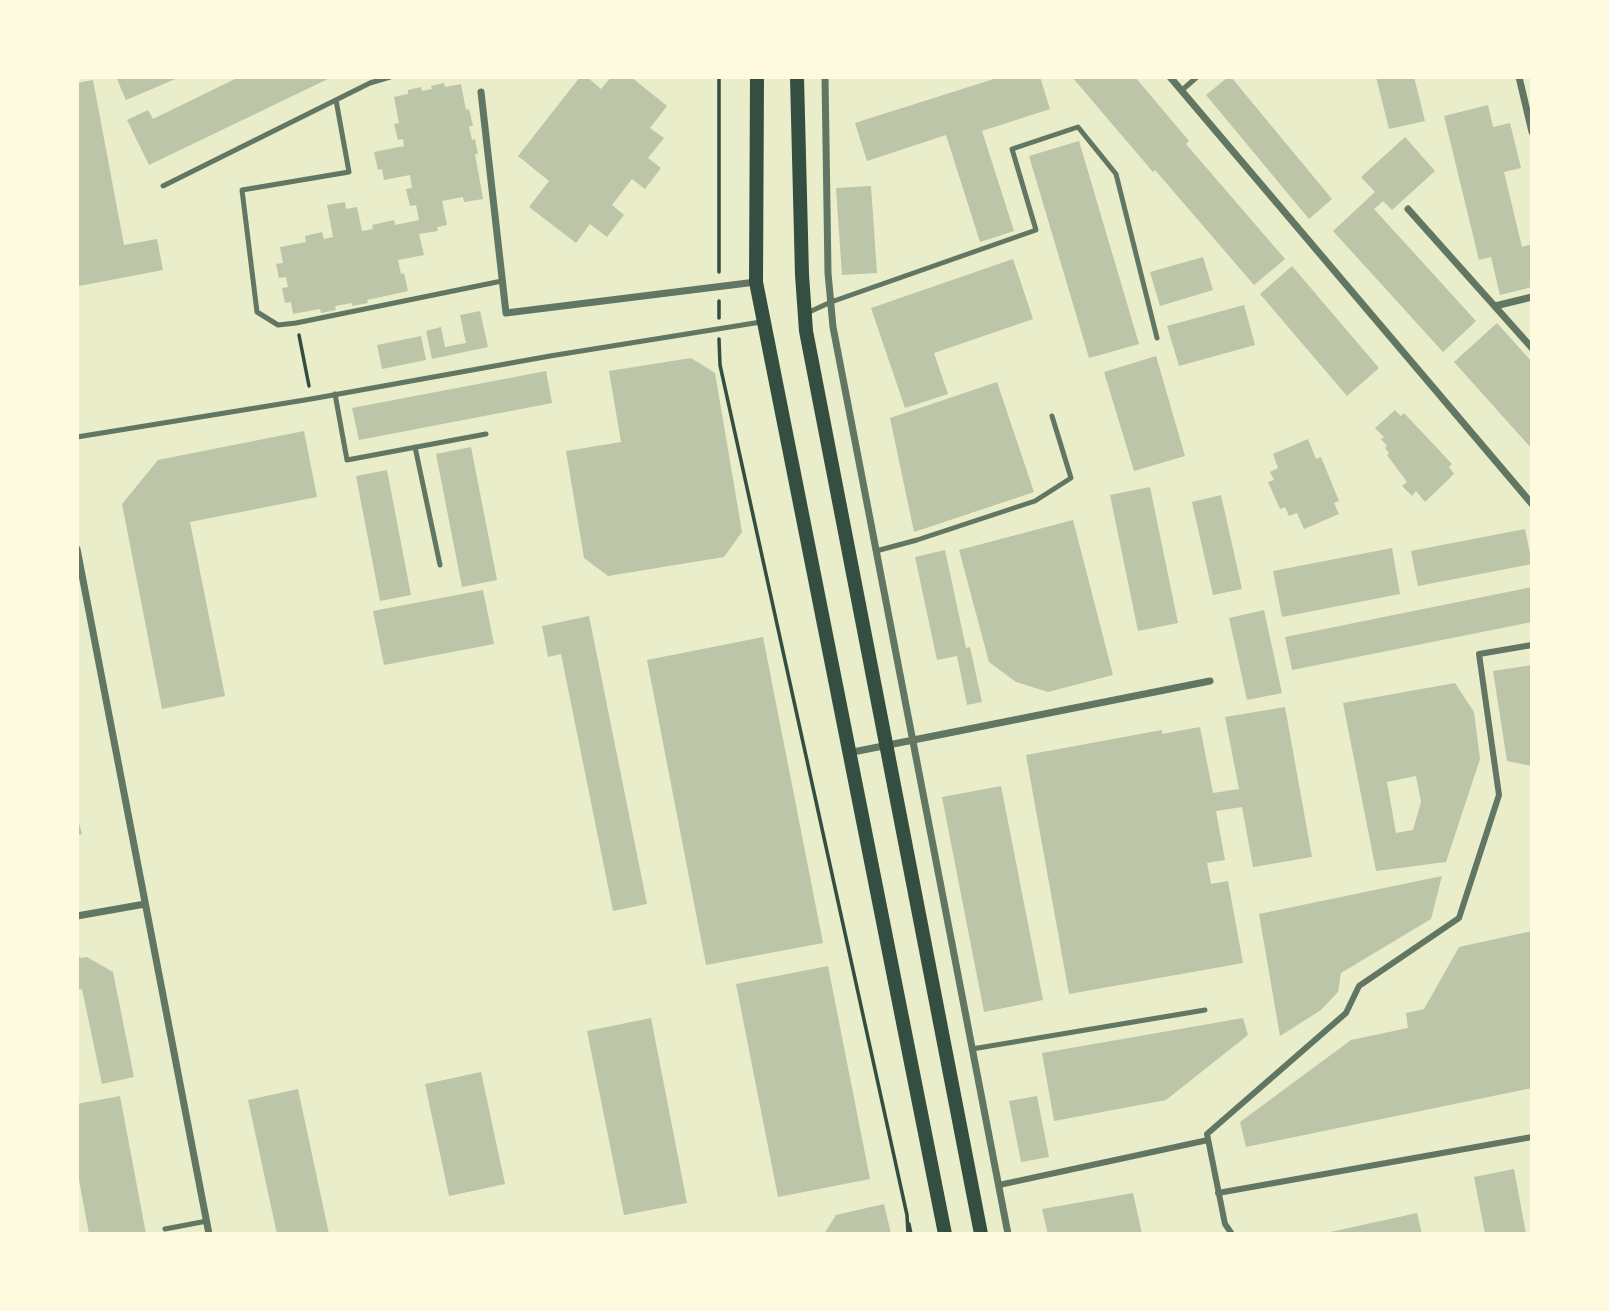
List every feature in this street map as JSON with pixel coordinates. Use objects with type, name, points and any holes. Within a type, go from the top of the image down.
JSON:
[{"type":"main road","points":[[757,77],[756,282],[945,1234]]},
{"type":"main road","points":[[797,77],[806,331],[981,1234]]},
{"type":"street","points":[[825,77],[833,327],[1008,1234]]},
{"type":"street","points":[[1170,77],[1532,505]]},
{"type":"street","points":[[1519,77],[1532,132]]},
{"type":"street","points":[[481,92],[506,313],[756,282]]},
{"type":"street","points":[[1408,209],[1532,348]]},
{"type":"street","points":[[1495,306],[1532,298]]},
{"type":"street","points":[[77,549],[209,1234]]},
{"type":"street","points":[[1232,1234],[1225,1224],[1207,1135],[1346,1013],[1359,986],[1459,918],[1499,795],[1479,654],[1532,645]]},
{"type":"street","points":[[848,752],[1210,681]]},
{"type":"street","points":[[77,916],[145,904]]},
{"type":"street","points":[[1218,1193],[1532,1137]]},
{"type":"street","points":[[999,1185],[1208,1140]]},
{"type":"lane","points":[[163,186],[336,100],[369,80],[390,77]]},
{"type":"lane","points":[[1181,90],[1197,77]]},
{"type":"lane","points":[[336,100],[349,172],[242,190],[257,312],[278,325],[296,323],[502,281]]},
{"type":"lane","points":[[805,314],[831,302],[1036,230],[1012,149],[1078,127],[1116,174],[1157,338]]},
{"type":"lane","points":[[77,436],[763,322]]},
{"type":"lane","points":[[335,394],[347,460],[486,434]]},
{"type":"lane","points":[[876,551],[1035,501],[1071,478],[1052,416]]},
{"type":"lane","points":[[415,447],[440,565]]},
{"type":"lane","points":[[972,1049],[1205,1010]]},
{"type":"lane","points":[[164,1229],[207,1222]]},
{"type":"path","points":[[719,77],[720,365],[909,1234]]},
{"type":"path","points":[[296,323],[311,399]]},
{"type":"building","points":[[116,77],[180,77],[126,100]]},
{"type":"building","points":[[239,77],[332,77],[149,165],[127,120],[148,110],[153,119]]},
{"type":"building","points":[[580,77],[587,77],[601,89],[611,77],[631,77],[667,106],[650,128],[664,138],[648,158],[661,168],[645,189],[632,179],[612,205],[624,215],[607,237],[590,224],[576,243],[529,207],[549,181],[518,156]]},
{"type":"building","points":[[1000,77],[1040,77],[1050,109],[982,131],[1014,231],[980,242],[946,135],[867,161],[855,123]]},
{"type":"building","points":[[1072,77],[1135,77],[1189,141],[1186,144],[1285,259],[1254,285]]},
{"type":"building","points":[[1231,77],[1332,199],[1309,219],[1206,95]]},
{"type":"building","points":[[1376,77],[1414,77],[1425,121],[1389,129]]},
{"type":"building","points":[[93,80],[124,245],[157,239],[163,270],[79,286],[77,83]]},
{"type":"building","points":[[444,83],[445,87],[461,84],[466,110],[469,109],[473,126],[469,126],[478,154],[475,154],[483,199],[464,202],[463,197],[442,201],[447,225],[437,227],[438,231],[419,234],[424,255],[398,260],[408,291],[367,300],[368,303],[335,306],[336,310],[321,313],[320,309],[293,314],[291,302],[285,303],[282,288],[288,287],[286,277],[279,278],[276,264],[283,263],[280,247],[306,242],[305,236],[322,232],[324,239],[333,237],[327,205],[345,202],[346,209],[357,207],[362,231],[373,229],[372,225],[394,220],[395,225],[419,220],[416,205],[410,206],[406,189],[412,188],[410,175],[384,180],[382,169],[378,170],[374,152],[404,146],[403,139],[398,140],[394,124],[399,123],[394,97],[408,94],[408,90],[421,87],[422,91]]},
{"type":"building","points":[[1488,105],[1493,127],[1510,123],[1521,168],[1504,172],[1522,247],[1532,244],[1532,287],[1500,295],[1491,257],[1479,260],[1444,116]]},
{"type":"building","points":[[1405,137],[1435,171],[1392,210],[1383,201],[1374,209],[1476,321],[1443,352],[1333,231],[1375,192],[1361,177]]},
{"type":"building","points":[[1079,141],[1139,344],[1089,358],[1029,156]]},
{"type":"building","points":[[871,186],[877,273],[842,275],[836,188]]},
{"type":"building","points":[[1203,257],[1213,290],[1160,306],[1150,272]]},
{"type":"building","points":[[1013,259],[1033,319],[934,353],[948,394],[905,408],[871,308]]},
{"type":"building","points":[[1292,266],[1379,368],[1347,396],[1260,294]]},
{"type":"building","points":[[1244,305],[1255,345],[1179,366],[1167,326]]},
{"type":"building","points":[[480,311],[488,347],[432,359],[426,331],[441,327],[445,347],[466,343],[460,315]]},
{"type":"building","points":[[1497,323],[1532,362],[1532,449],[1454,362]]},
{"type":"building","points":[[421,336],[426,360],[382,369],[377,345]]},
{"type":"building","points":[[1156,356],[1185,456],[1134,471],[1104,372]]},
{"type":"building","points":[[691,358],[715,373],[742,532],[724,557],[608,576],[584,558],[566,451],[621,442],[609,371]]},
{"type":"building","points":[[546,371],[552,403],[359,440],[352,408]]},
{"type":"building","points":[[997,382],[1034,492],[914,532],[890,418]]},
{"type":"building","points":[[1395,410],[1401,416],[1404,413],[1452,464],[1449,467],[1454,474],[1425,502],[1416,491],[1412,496],[1402,486],[1407,482],[1387,455],[1387,446],[1381,439],[1384,437],[1375,428]]},
{"type":"building","points":[[304,431],[317,497],[190,522],[225,696],[162,709],[122,504],[158,460]]},
{"type":"building","points":[[1308,439],[1316,459],[1321,457],[1339,501],[1334,503],[1339,514],[1304,529],[1297,513],[1289,516],[1285,507],[1280,509],[1268,482],[1274,480],[1270,472],[1278,468],[1273,454]]},
{"type":"building","points":[[471,447],[497,580],[462,587],[436,454]]},
{"type":"building","points":[[387,470],[411,595],[380,601],[356,476]]},
{"type":"building","points":[[1150,487],[1178,623],[1138,631],[1110,495]]},
{"type":"building","points":[[1221,495],[1242,589],[1213,595],[1192,502]]},
{"type":"building","points":[[1073,520],[1113,675],[1048,692],[1016,682],[989,662],[959,550]]},
{"type":"building","points":[[1525,529],[1532,564],[1418,586],[1411,551]]},
{"type":"building","points":[[1392,548],[1400,594],[1282,617],[1273,571]]},
{"type":"building","points":[[945,550],[966,648],[970,647],[982,702],[967,705],[957,656],[937,660],[915,557]]},
{"type":"building","points":[[1532,587],[1532,622],[1292,670],[1285,637]]},
{"type":"building","points":[[483,590],[494,644],[384,665],[373,611]]},
{"type":"building","points":[[1264,610],[1282,693],[1247,700],[1229,618]]},
{"type":"building","points":[[589,616],[647,904],[613,911],[561,654],[548,657],[542,626]]},
{"type":"building","points":[[763,637],[823,943],[706,965],[647,660]]},
{"type":"building","points":[[1532,665],[1532,766],[1507,761],[1493,671]]},
{"type":"building","points":[[1455,683],[1474,712],[1480,759],[1446,862],[1376,871],[1343,703]],"holes":[[[1416,776],[1421,802],[1413,830],[1396,833],[1387,782]]]},
{"type":"building","points":[[1285,707],[1312,857],[1253,867],[1242,807],[1216,811],[1225,860],[1207,863],[1211,884],[1228,881],[1243,963],[1069,994],[1026,755],[1162,730],[1162,734],[1200,727],[1213,793],[1239,789],[1225,717]]},
{"type":"building","points":[[1001,786],[1043,1000],[984,1012],[942,797]]},
{"type":"building","points":[[77,816],[82,834],[77,835]]},
{"type":"building","points":[[1442,876],[1431,919],[1341,973],[1338,992],[1321,1010],[1280,1036],[1259,914]]},
{"type":"building","points":[[1532,931],[1532,1088],[1246,1147],[1240,1122],[1351,1040],[1408,1028],[1406,1013],[1424,1009],[1459,947]]},
{"type":"building","points":[[77,951],[80,958],[87,957],[113,972],[134,1077],[102,1084],[82,989],[77,990]]},
{"type":"building","points":[[828,966],[870,1179],[778,1197],[736,984]]},
{"type":"building","points":[[651,1018],[687,1203],[624,1215],[587,1031]]},
{"type":"building","points":[[1243,1018],[1248,1035],[1166,1100],[1054,1121],[1042,1053]]},
{"type":"building","points":[[481,1072],[505,1184],[449,1196],[425,1084]]},
{"type":"building","points":[[298,1089],[329,1234],[277,1234],[248,1100]]},
{"type":"building","points":[[120,1096],[146,1234],[89,1234],[77,1169],[77,1104]]},
{"type":"building","points":[[1037,1096],[1049,1157],[1021,1162],[1009,1101]]},
{"type":"building","points":[[1514,1169],[1526,1234],[1485,1234],[1474,1177]]},
{"type":"building","points":[[1133,1193],[1142,1234],[1048,1234],[1042,1209]]},
{"type":"building","points":[[884,1204],[891,1234],[824,1234],[836,1215]]},
{"type":"building","points":[[1417,1213],[1422,1234],[1326,1234],[1326,1233]]}]
